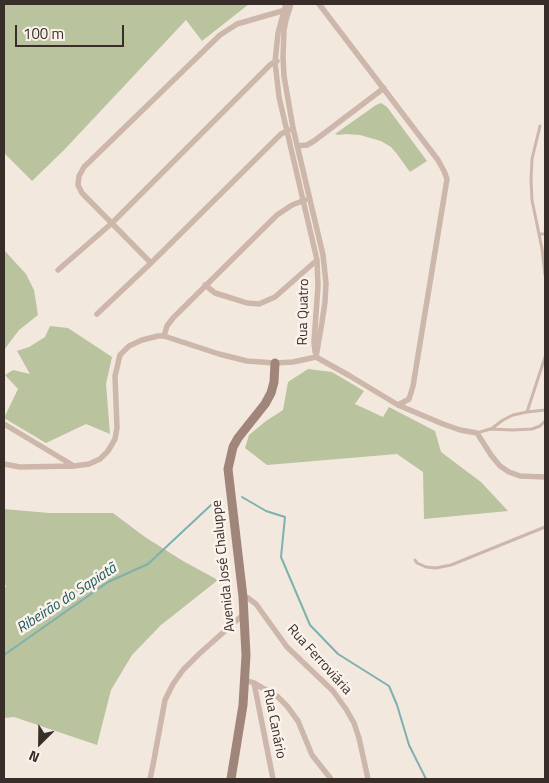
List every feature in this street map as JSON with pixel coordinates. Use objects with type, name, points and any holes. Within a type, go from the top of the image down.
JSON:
[{"type":"street","points":[[319,4],[438,160],[447,180],[413,386],[409,399],[398,405]]},
{"type":"street","points":[[151,263],[82,193],[78,185],[79,176],[84,168],[220,36],[237,24],[287,7]]},
{"type":"street","name":"Rua Quatro","points":[[287,7],[283,57],[290,129],[306,199],[323,255],[326,283],[320,341],[316,357]]},
{"type":"street","name":"Rua Quatro","points":[[287,7],[278,33],[275,62],[279,97],[297,146],[317,260],[318,286],[314,342],[316,357]]},
{"type":"street","points":[[58,270],[112,223],[271,64],[283,57]]},
{"type":"street","points":[[297,146],[306,145],[314,141],[384,88]]},
{"type":"street","points":[[97,314],[281,134],[290,129]]},
{"type":"street","points":[[164,336],[167,326],[173,318],[277,215],[292,205],[306,199]]},
{"type":"street","points":[[205,285],[215,293],[247,303],[259,304],[275,297],[323,255]]},
{"type":"street","points":[[4,464],[20,467],[74,466],[89,464],[100,459],[108,451],[115,439],[117,428],[115,376],[120,355],[130,346],[142,340],[164,336],[210,352],[247,361],[293,362],[316,357],[398,405],[443,424],[477,433],[500,466],[509,472],[520,476],[545,478]]},
{"type":"street","name":"Avenida José Chaluppe","points":[[231,779],[243,705],[249,682],[245,613],[228,469],[233,447],[238,438],[265,404],[271,393],[274,382],[275,363]]},
{"type":"street","points":[[4,426],[15,430],[74,466]]},
{"type":"street","name":"Rua Ferroviária","points":[[243,597],[256,604],[287,647],[332,691],[346,708],[359,738],[368,779]]},
{"type":"street","points":[[150,779],[154,766],[165,700],[173,684],[183,670],[199,654],[245,613]]},
{"type":"street","points":[[249,682],[278,697],[287,706],[298,721],[312,755],[331,779]]},
{"type":"street","name":"Rua Canário","points":[[249,682],[273,779]]},
{"type":"lane","points":[[540,126],[532,159],[530,180],[532,200],[544,250],[545,275]]},
{"type":"lane","points":[[539,234],[545,234]]},
{"type":"lane","points":[[527,412],[545,357]]},
{"type":"lane","points":[[477,433],[490,429],[513,415],[545,410]]},
{"type":"lane","points":[[490,429],[532,429],[540,426],[545,421]]},
{"type":"lane","points":[[415,560],[417,564],[426,567],[436,568],[451,565],[545,527]]},
{"type":"green space","points":[[4,4],[249,4],[202,41],[186,20],[64,150],[32,181],[4,153]]},
{"type":"green space","points":[[381,103],[387,107],[427,161],[410,172],[391,147],[381,141],[360,135],[335,134]]},
{"type":"green space","points":[[4,250],[26,274],[34,290],[38,315],[19,330],[4,350]]},
{"type":"green space","points":[[50,326],[68,328],[112,357],[106,384],[110,434],[86,424],[46,443],[4,418],[18,389],[5,375],[13,370],[30,374],[17,351],[29,347],[45,337]]},
{"type":"green space","points":[[308,369],[332,372],[364,391],[355,404],[383,417],[389,407],[435,431],[441,452],[481,482],[508,511],[424,519],[423,472],[397,454],[267,465],[245,448],[249,435],[283,410],[288,382]]},
{"type":"green space","points":[[4,509],[49,513],[113,513],[145,537],[218,580],[161,625],[132,655],[111,690],[97,745],[14,717],[4,718],[4,590],[6,586],[4,584]]},
{"type":"waterway","points":[[242,497],[266,511],[285,517],[281,557],[310,625],[338,654],[389,686],[409,745],[426,779]]},
{"type":"waterway","name":"Ribeirão do Sapiatã","points":[[4,655],[108,582],[148,564],[211,505]]}]
